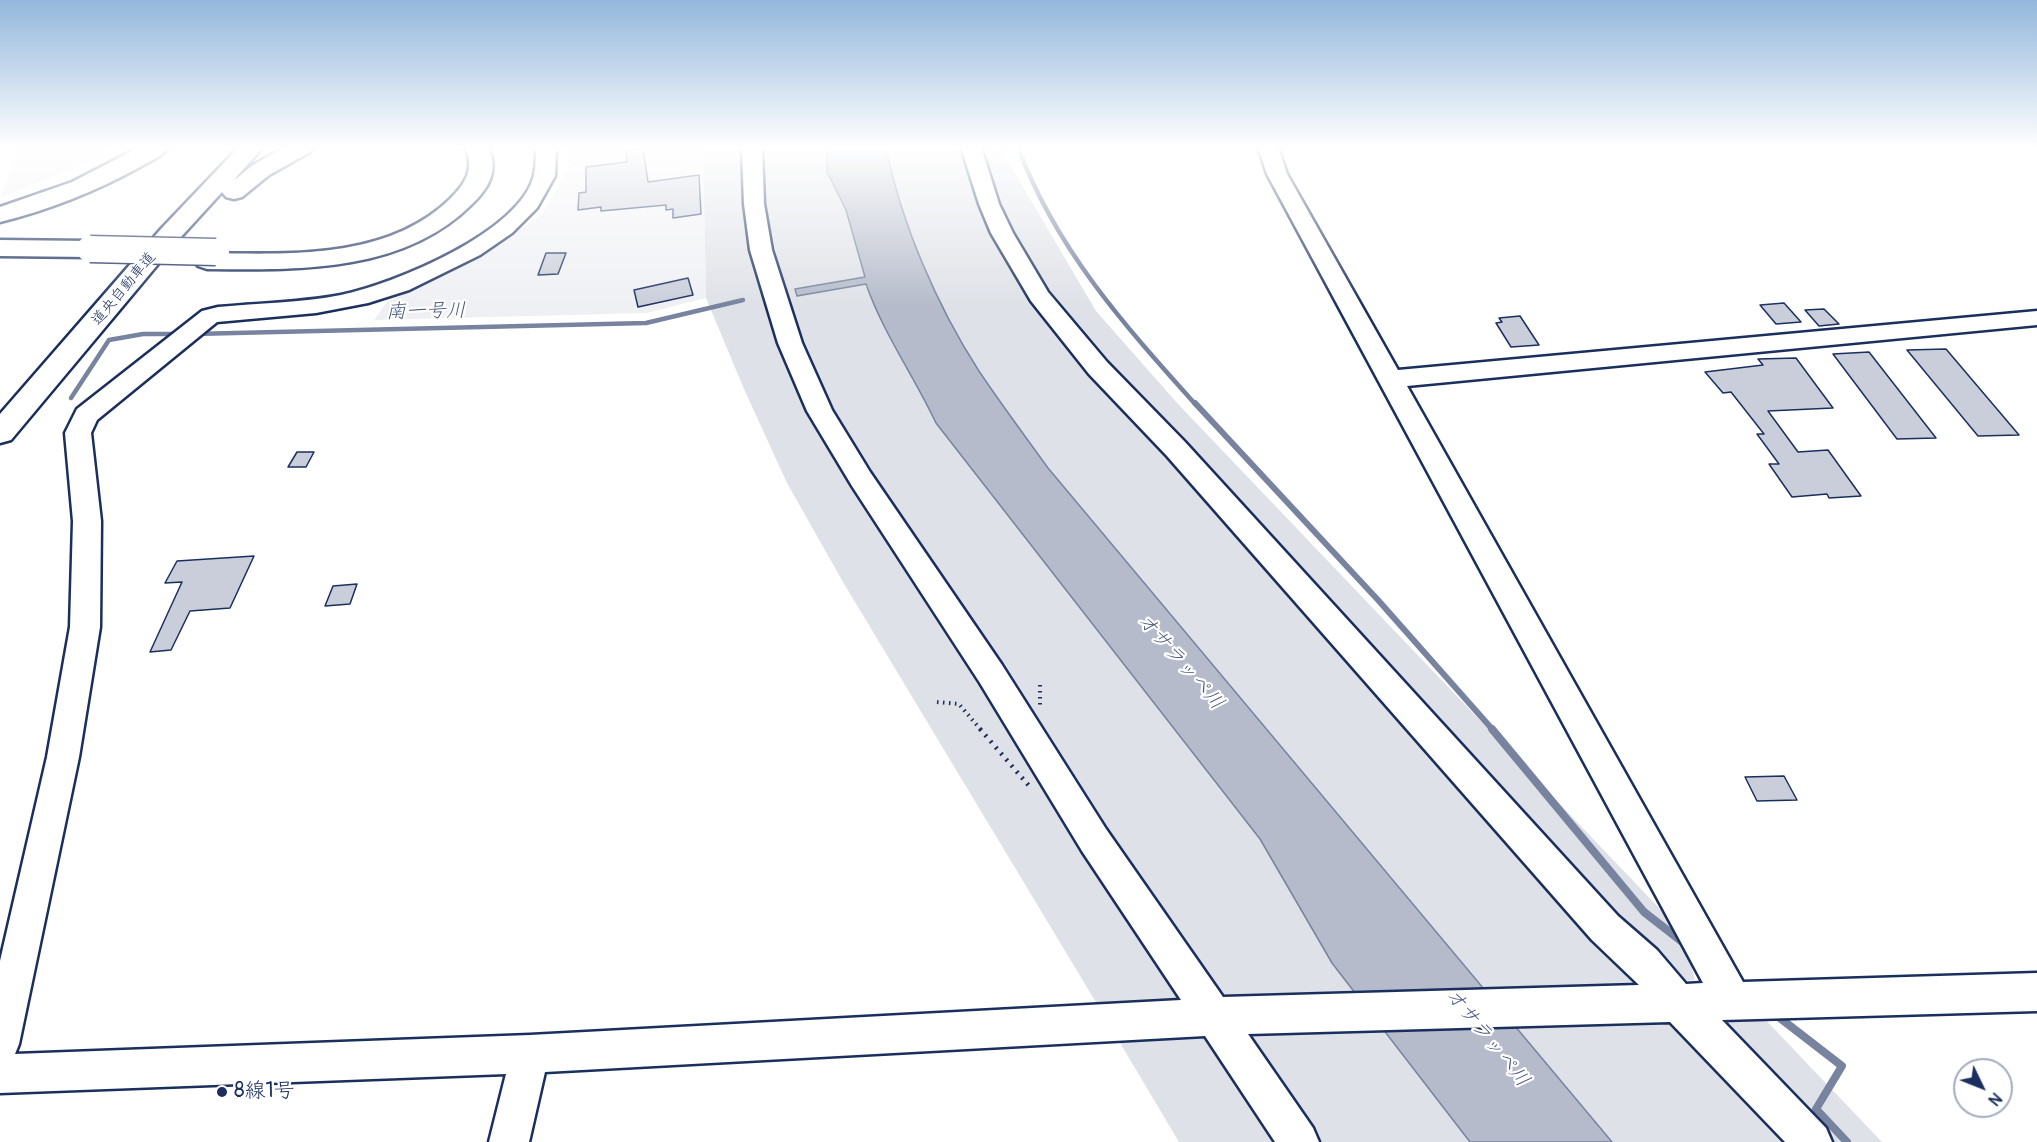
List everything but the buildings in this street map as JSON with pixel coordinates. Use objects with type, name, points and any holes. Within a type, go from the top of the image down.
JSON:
[{"type":"highway","points":[[0,215],[47,200]]},
{"type":"highway","name":"道央自動車道","points":[[0,405],[181,200]]},
{"type":"highway","name":"道央自動車道","points":[[0,433],[170,234],[202,200]]},
{"type":"highway","points":[[98,321],[225,200]]},
{"type":"highway","points":[[212,256],[334,248],[369,241],[403,228],[436,210],[446,200]]},
{"type":"highway","points":[[0,248],[212,256],[273,261],[325,258],[370,249],[417,234],[450,214],[463,200]]},
{"type":"highway","points":[[0,257],[86,253]]},
{"type":"street","points":[[0,1044],[63,757],[85,627],[87,521],[78,433],[86,415],[211,316],[318,306],[367,296],[456,260],[502,231],[530,200]]},
{"type":"street","points":[[754,200],[761,250],[790,343],[820,411],[861,479],[992,674],[1094,840],[1220,1017],[1299,1142]]},
{"type":"street","points":[[988,200],[1002,233],[1039,296],[1098,368],[1176,449],[1605,928],[1644,963],[1678,1003],[1730,1054],[1812,1142]]},
{"type":"street","points":[[1292,200],[1734,1002]]},
{"type":"street","points":[[1392,379],[2037,318]]},
{"type":"street","points":[[0,1074],[530,1054],[1220,1017],[2037,992]]},
{"type":"street","points":[[509,1142],[530,1054]]},
{"type":"shaded area","points":[[550,200],[704,200],[706,298],[646,313],[374,320],[387,302],[477,259],[542,214]]},
{"type":"shaded area","points":[[704,200],[841,200],[936,423],[1260,839],[1332,963],[1357,996],[1103,1014],[843,582],[787,483],[706,298]]},
{"type":"shaded area","points":[[901,200],[1031,200],[1096,311],[1178,404],[1682,932],[1695,980],[1597,989],[1489,994],[1105,537],[1011,417],[970,354],[934,289],[906,220]]},
{"type":"shaded area","points":[[1759,1013],[1882,1142],[1612,1142],[1517,1028],[1623,1025]]},
{"type":"shaded area","points":[[1381,1027],[1470,1142],[1179,1142],[1116,1036]]},
{"type":"water","name":"オサラッペ川","points":[[841,200],[900,200],[922,263],[949,319],[979,371],[1048,468],[1612,1142],[1470,1142],[1332,963],[1260,839],[936,423],[881,320],[866,284],[797,296],[795,289],[865,277]]},
{"type":"waterway","points":[[1041,200],[1051,219],[1094,284],[1143,346],[1196,405]]},
{"type":"waterway","name":"南一号川","points":[[194,334],[646,323],[743,300]]},
{"type":"waterway","name":"南一号川","points":[[71,398],[109,340],[143,334],[181,334]]},
{"type":"waterway","points":[[1195,403],[1378,600],[1493,730]]},
{"type":"waterway","points":[[1492,729],[1644,912],[1685,944]]},
{"type":"waterway","points":[[1776,1015],[1842,1066],[1816,1109],[1847,1142]]},
{"type":"place","name":"8線1号","points":[[222,1092]]}]
